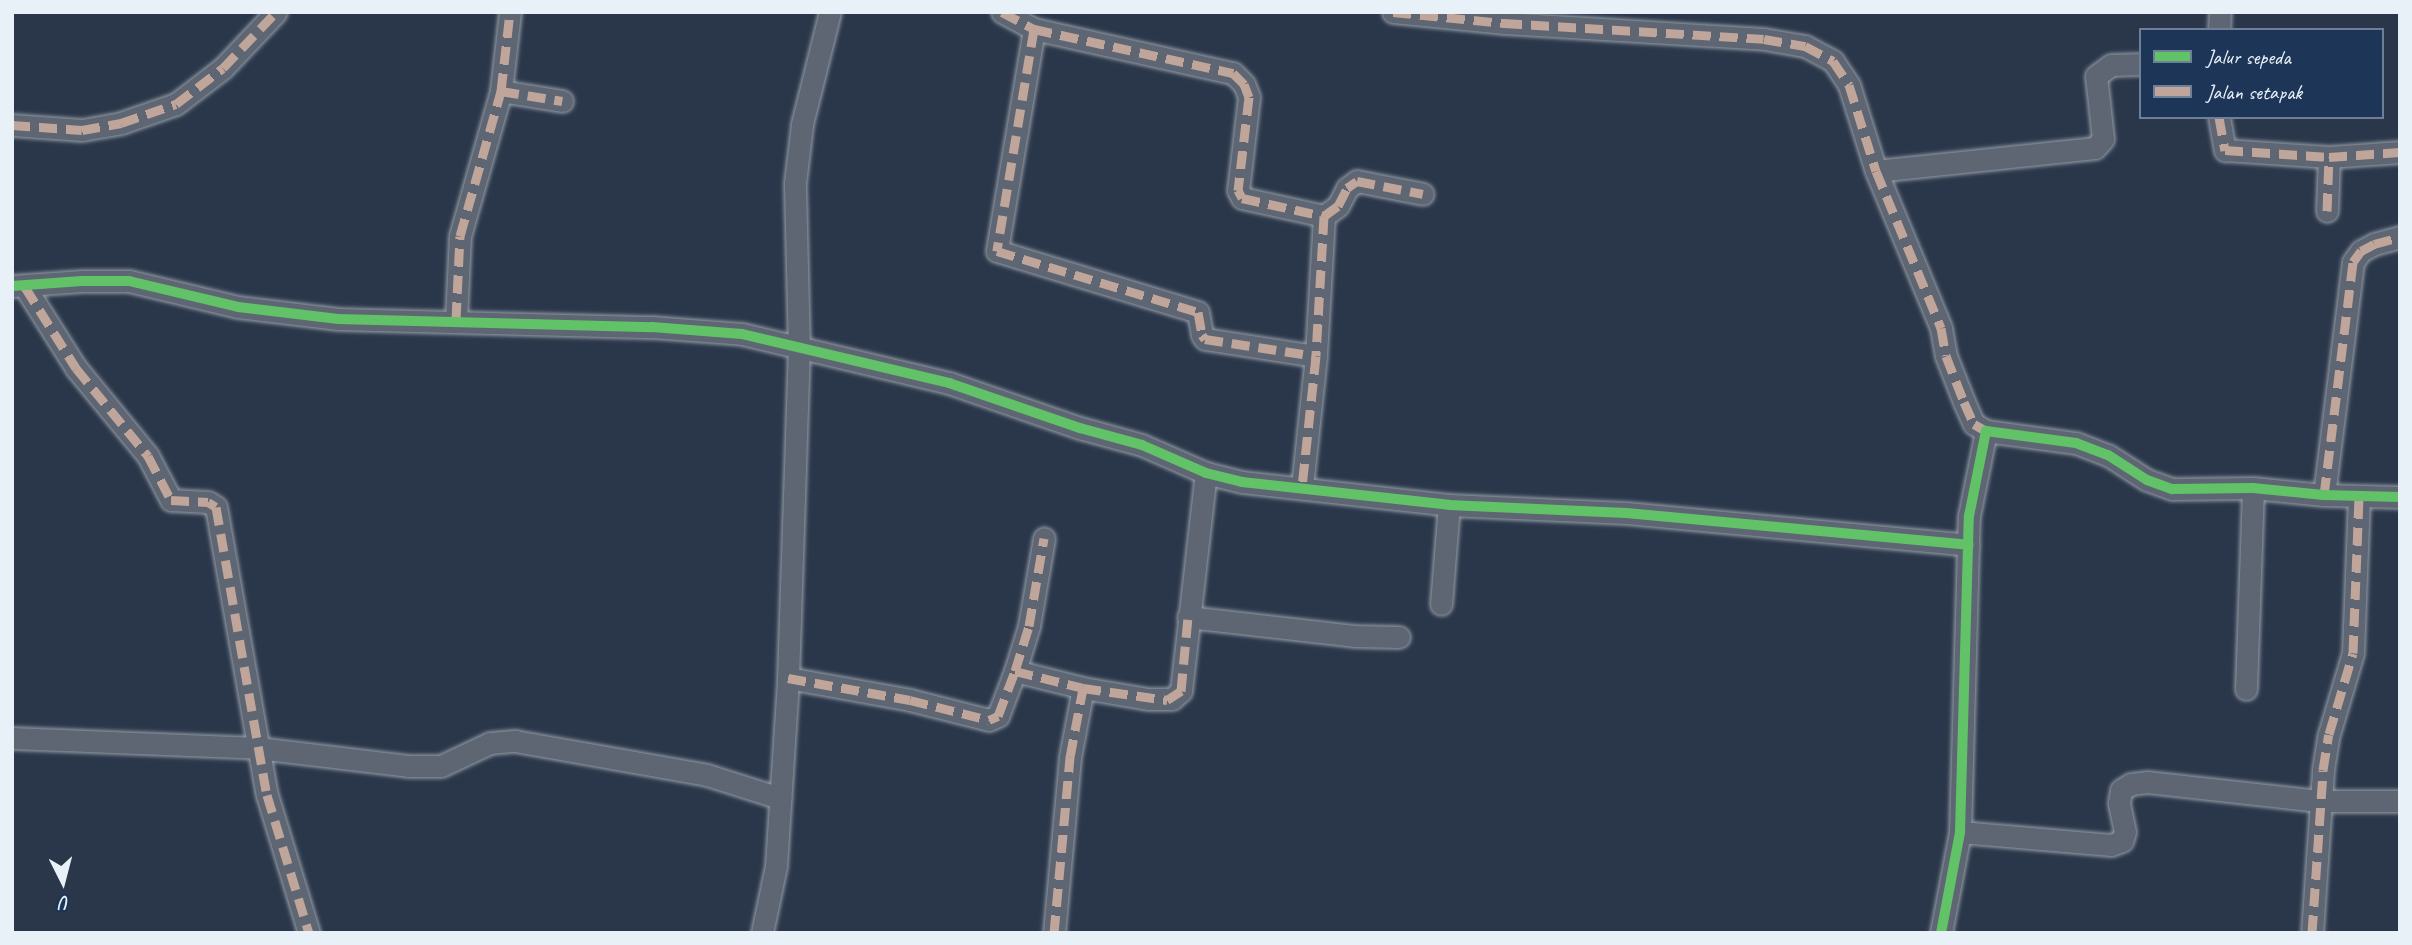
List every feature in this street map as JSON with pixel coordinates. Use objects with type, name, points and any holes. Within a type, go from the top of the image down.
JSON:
[{"type":"street","points":[[12,125],[82,130],[121,122],[176,104],[223,68],[276,12]]},
{"type":"street","points":[[456,320],[460,236],[501,91],[510,12]]},
{"type":"street","points":[[762,933],[776,866],[788,678],[799,350],[795,183],[802,124],[830,12]]},
{"type":"street","points":[[1002,12],[1034,29],[1233,73],[1244,84],[1249,97],[1238,190],[1242,198],[1324,216],[1338,206],[1347,188],[1357,181],[1423,194]]},
{"type":"street","points":[[1393,12],[1505,18],[1764,39],[1805,46],[1833,61],[1849,85],[1876,171],[1941,328],[1946,356],[1974,424],[1986,430],[2076,443],[2108,455],[2147,480],[2172,489],[2253,488],[2324,495],[2400,497]]},
{"type":"street","points":[[1034,29],[997,251],[1198,312],[1205,339],[1315,356]]},
{"type":"street","points":[[1876,171],[2095,148],[2103,139],[2096,76],[2110,65],[2139,64]]},
{"type":"street","points":[[501,91],[562,101]]},
{"type":"street","points":[[2219,119],[2225,149],[2329,157],[2400,152]]},
{"type":"street","points":[[2328,211],[2329,157]]},
{"type":"street","points":[[1303,488],[1324,216]]},
{"type":"street","points":[[2324,495],[2353,262],[2361,251],[2374,244],[2400,237]]},
{"type":"street","points":[[309,933],[267,795],[258,748],[254,705],[216,507],[208,502],[171,500],[148,456],[76,368],[19,287],[82,281],[129,281],[238,307],[325,317],[678,329],[742,334],[799,350],[949,383],[1080,428],[1142,445],[1206,473],[1242,482],[1449,505],[1626,513],[1969,545]]},
{"type":"street","points":[[1941,933],[1960,832],[1969,516],[1986,430]]},
{"type":"street","points":[[1015,671],[1083,688],[1148,699],[1167,700],[1176,697],[1181,691],[1206,473]]},
{"type":"street","points":[[2246,690],[2253,488]]},
{"type":"street","points":[[2312,933],[2319,801],[2329,734],[2353,653],[2359,496]]},
{"type":"street","points":[[1441,604],[1449,505]]},
{"type":"street","points":[[788,678],[911,700],[989,720],[998,716],[1029,626],[1044,538]]},
{"type":"street","points":[[1188,617],[1354,636],[1399,637]]},
{"type":"street","points":[[1054,933],[1070,757],[1083,688]]},
{"type":"street","points":[[12,738],[258,748],[408,766],[441,765],[490,743],[515,741],[707,775],[780,798]]},
{"type":"street","points":[[1960,832],[2111,845],[2122,841],[2125,832],[2119,803],[2121,790],[2131,784],[2147,782],[2319,801],[2400,801]]},
{"type":"marked path","points":[[12,125],[82,130],[121,123],[176,104],[223,68],[276,12]]},
{"type":"marked path","points":[[456,320],[460,236],[501,91],[510,12]]},
{"type":"marked path","points":[[1002,12],[1034,29],[1233,73],[1244,84],[1249,97],[1238,190],[1242,198],[1324,216],[1316,356],[1302,488]]},
{"type":"marked path","points":[[1393,12],[1504,23],[1764,39],[1805,46],[1833,61],[1849,85],[1876,171],[1941,328],[1946,356],[1964,402],[1974,424],[1986,431]]},
{"type":"marked path","points":[[1034,29],[997,251],[1198,312],[1205,339],[1316,356]]},
{"type":"marked path","points":[[501,91],[562,101]]},
{"type":"marked path","points":[[2219,119],[2225,150],[2329,157],[2400,152]]},
{"type":"marked path","points":[[2327,211],[2329,157]]},
{"type":"marked path","points":[[1324,216],[1338,206],[1347,188],[1357,181],[1423,194]]},
{"type":"marked path","points":[[2324,495],[2353,262],[2361,251],[2374,244],[2400,237]]},
{"type":"marked path","points":[[25,287],[76,368],[148,456],[171,500],[208,502],[216,507],[267,795],[309,933]]},
{"type":"marked path","points":[[2312,933],[2323,770],[2329,734],[2353,653],[2359,496]]},
{"type":"marked path","points":[[1015,671],[1029,626],[1044,538]]},
{"type":"marked path","points":[[788,678],[910,700],[989,720],[998,716],[1015,671],[1083,688],[1167,700],[1181,691],[1188,617]]},
{"type":"marked path","points":[[1054,933],[1070,757],[1083,688]]},
{"type":"cycle path","points":[[12,286],[129,281],[238,307],[338,319],[652,327],[742,334],[949,383],[1080,428],[1142,445],[1206,473],[1242,482],[1449,505],[1626,513],[1969,545]]},
{"type":"cycle path","points":[[1941,933],[1960,832],[1969,516],[1986,431],[2076,443],[2108,455],[2147,480],[2172,489],[2253,488],[2324,495],[2400,497]]}]
